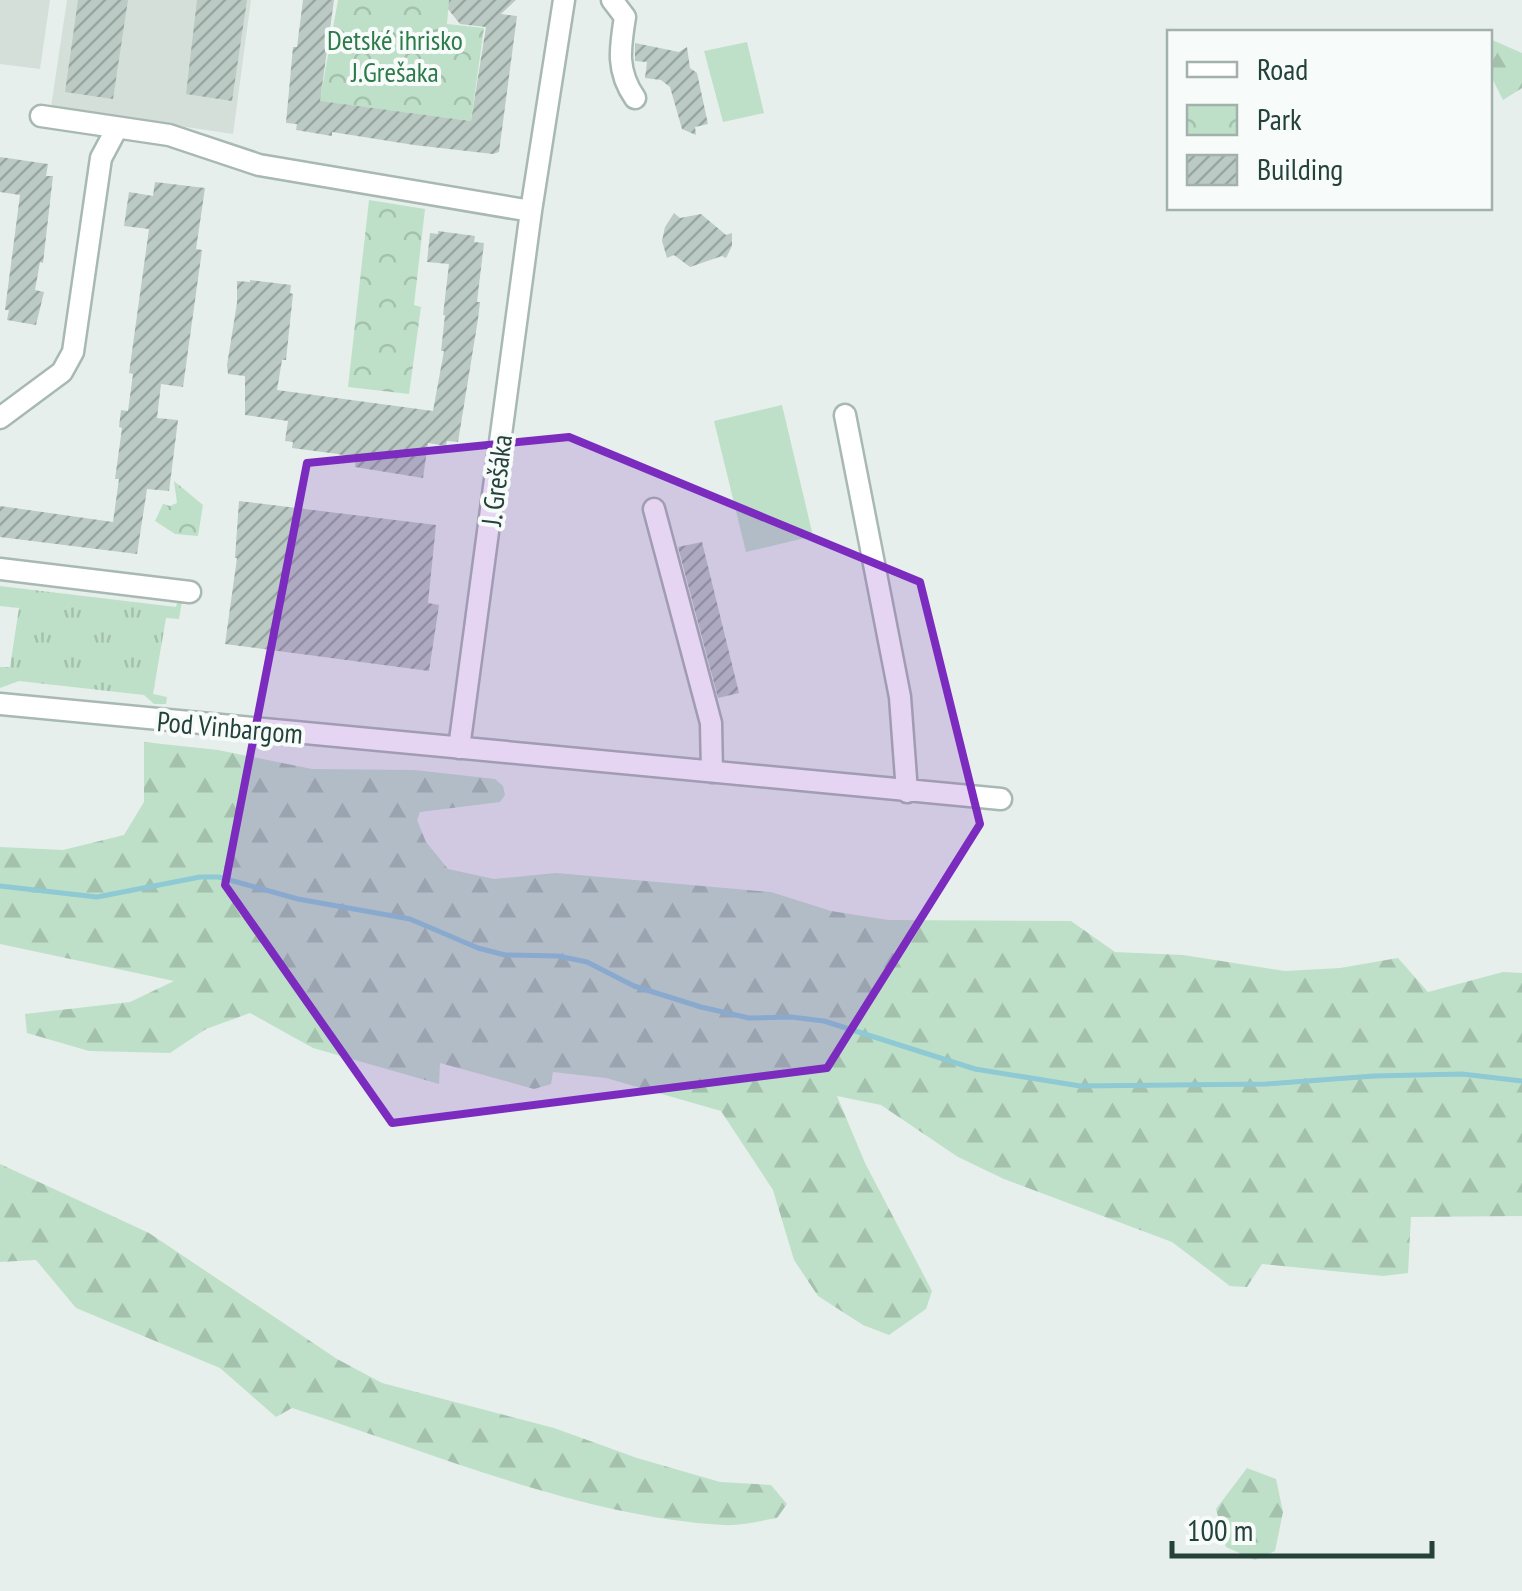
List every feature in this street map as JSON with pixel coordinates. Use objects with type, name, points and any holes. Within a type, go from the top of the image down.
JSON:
[{"type":"street","name":"J. Grešáka","points":[[460,748],[530,211],[564,0]]},
{"type":"street","points":[[612,0],[625,16],[619,58],[635,98]]},
{"type":"street","points":[[41,116],[169,134],[259,166],[530,211]]},
{"type":"street","points":[[0,418],[62,372],[74,352],[101,158],[117,128]]},
{"type":"street","points":[[845,414],[900,697],[907,792]]},
{"type":"street","points":[[654,509],[711,723],[712,772]]},
{"type":"street","points":[[0,569],[190,592]]},
{"type":"street","name":"Pod Vinbargom","points":[[0,704],[1001,799]]},
{"type":"highlighted area","points":[[569,437],[920,582],[980,824],[827,1068],[392,1123],[225,885],[307,463]]},
{"type":"shaded area","points":[[0,0],[50,0],[40,69],[0,64]]},
{"type":"shaded area","points":[[67,0],[251,0],[233,134],[51,107]]},
{"type":"green space","name":"Detské ihrisko J.Grešaka","points":[[338,0],[449,0],[447,24],[484,28],[471,121],[317,101]]},
{"type":"green space","points":[[1492,40],[1522,53],[1522,88],[1503,100],[1492,78]]},
{"type":"green space","points":[[747,42],[764,113],[723,122],[704,51]]},
{"type":"green space","points":[[369,200],[425,209],[414,305],[421,307],[409,394],[348,387]]},
{"type":"green space","points":[[782,405],[813,536],[746,552],[714,421]]},
{"type":"green space","points":[[174,481],[203,505],[198,536],[175,534],[155,521],[163,504],[177,503]]},
{"type":"green space","points":[[0,586],[176,607],[179,594],[183,595],[179,619],[166,618],[153,694],[167,697],[166,704],[154,704],[144,695],[19,681],[0,688],[0,667],[10,667],[19,608],[0,606]]},
{"type":"green space","points":[[144,742],[218,750],[312,769],[414,770],[495,779],[503,786],[505,795],[500,802],[420,812],[417,820],[426,842],[448,869],[494,879],[556,873],[771,892],[831,911],[888,920],[1071,921],[1115,952],[1183,955],[1285,971],[1340,968],[1398,958],[1428,992],[1503,972],[1522,973],[1522,1216],[1411,1217],[1408,1273],[1383,1276],[1262,1264],[1247,1287],[1230,1286],[1172,1242],[1004,1179],[958,1157],[881,1105],[837,1096],[865,1163],[932,1291],[926,1309],[889,1335],[863,1325],[818,1296],[794,1260],[773,1190],[721,1111],[606,1078],[553,1072],[551,1084],[534,1089],[440,1063],[439,1084],[313,1048],[250,1013],[206,1029],[170,1053],[89,1051],[27,1033],[25,1014],[130,1002],[174,981],[0,944],[0,847],[63,850],[124,835],[144,802]]},
{"type":"green space","points":[[0,1164],[149,1233],[337,1359],[382,1383],[554,1428],[720,1482],[771,1485],[787,1504],[777,1518],[743,1524],[669,1519],[505,1480],[292,1408],[276,1417],[220,1368],[76,1308],[36,1260],[0,1262]]},
{"type":"green space","points":[[1247,1468],[1276,1479],[1283,1512],[1275,1551],[1255,1560],[1226,1547],[1216,1509]]},
{"type":"building","points":[[78,0],[128,0],[113,99],[65,92]]},
{"type":"building","points":[[197,0],[247,0],[232,101],[186,94]]},
{"type":"building","points":[[303,0],[334,0],[320,101],[471,121],[486,27],[460,24],[448,9],[449,0],[516,0],[501,14],[517,16],[499,152],[414,145],[332,132],[332,136],[296,130],[297,124],[286,123],[293,47],[297,47]]},
{"type":"building","points":[[635,43],[679,52],[687,47],[708,124],[695,127],[696,135],[682,129],[670,87],[661,80],[645,78],[647,62],[635,61]]},
{"type":"building","points":[[0,157],[48,164],[46,176],[53,176],[43,263],[40,262],[35,290],[44,292],[36,325],[7,320],[9,310],[5,310],[20,195],[0,192]]},
{"type":"building","points":[[155,182],[205,188],[196,249],[202,250],[183,387],[161,384],[157,418],[178,420],[169,491],[147,489],[137,554],[0,537],[0,506],[113,522],[121,410],[128,411],[133,374],[129,373],[149,229],[124,226],[129,192],[153,196]]},
{"type":"building","points":[[674,213],[680,218],[701,214],[726,235],[732,233],[732,246],[726,258],[690,267],[674,255],[667,258],[662,241]]},
{"type":"building","points":[[430,233],[475,236],[474,242],[484,243],[478,319],[458,442],[447,441],[446,446],[428,443],[423,478],[355,467],[356,459],[292,448],[293,442],[285,441],[288,421],[245,415],[245,376],[228,374],[227,365],[237,281],[250,280],[291,285],[286,360],[282,360],[277,390],[433,411],[444,351],[443,315],[449,264],[427,262]]},
{"type":"building","points":[[239,501],[436,525],[428,603],[439,605],[429,671],[225,644],[237,558]]},
{"type":"building","points":[[702,542],[739,693],[718,698],[678,547]]},
{"type":"waterway","points":[[0,886],[97,897],[200,877],[219,877],[298,899],[410,919],[478,948],[505,955],[558,956],[587,962],[634,986],[701,1007],[749,1018],[824,1021],[975,1069],[1080,1086],[1266,1084],[1462,1074],[1522,1081]]}]
